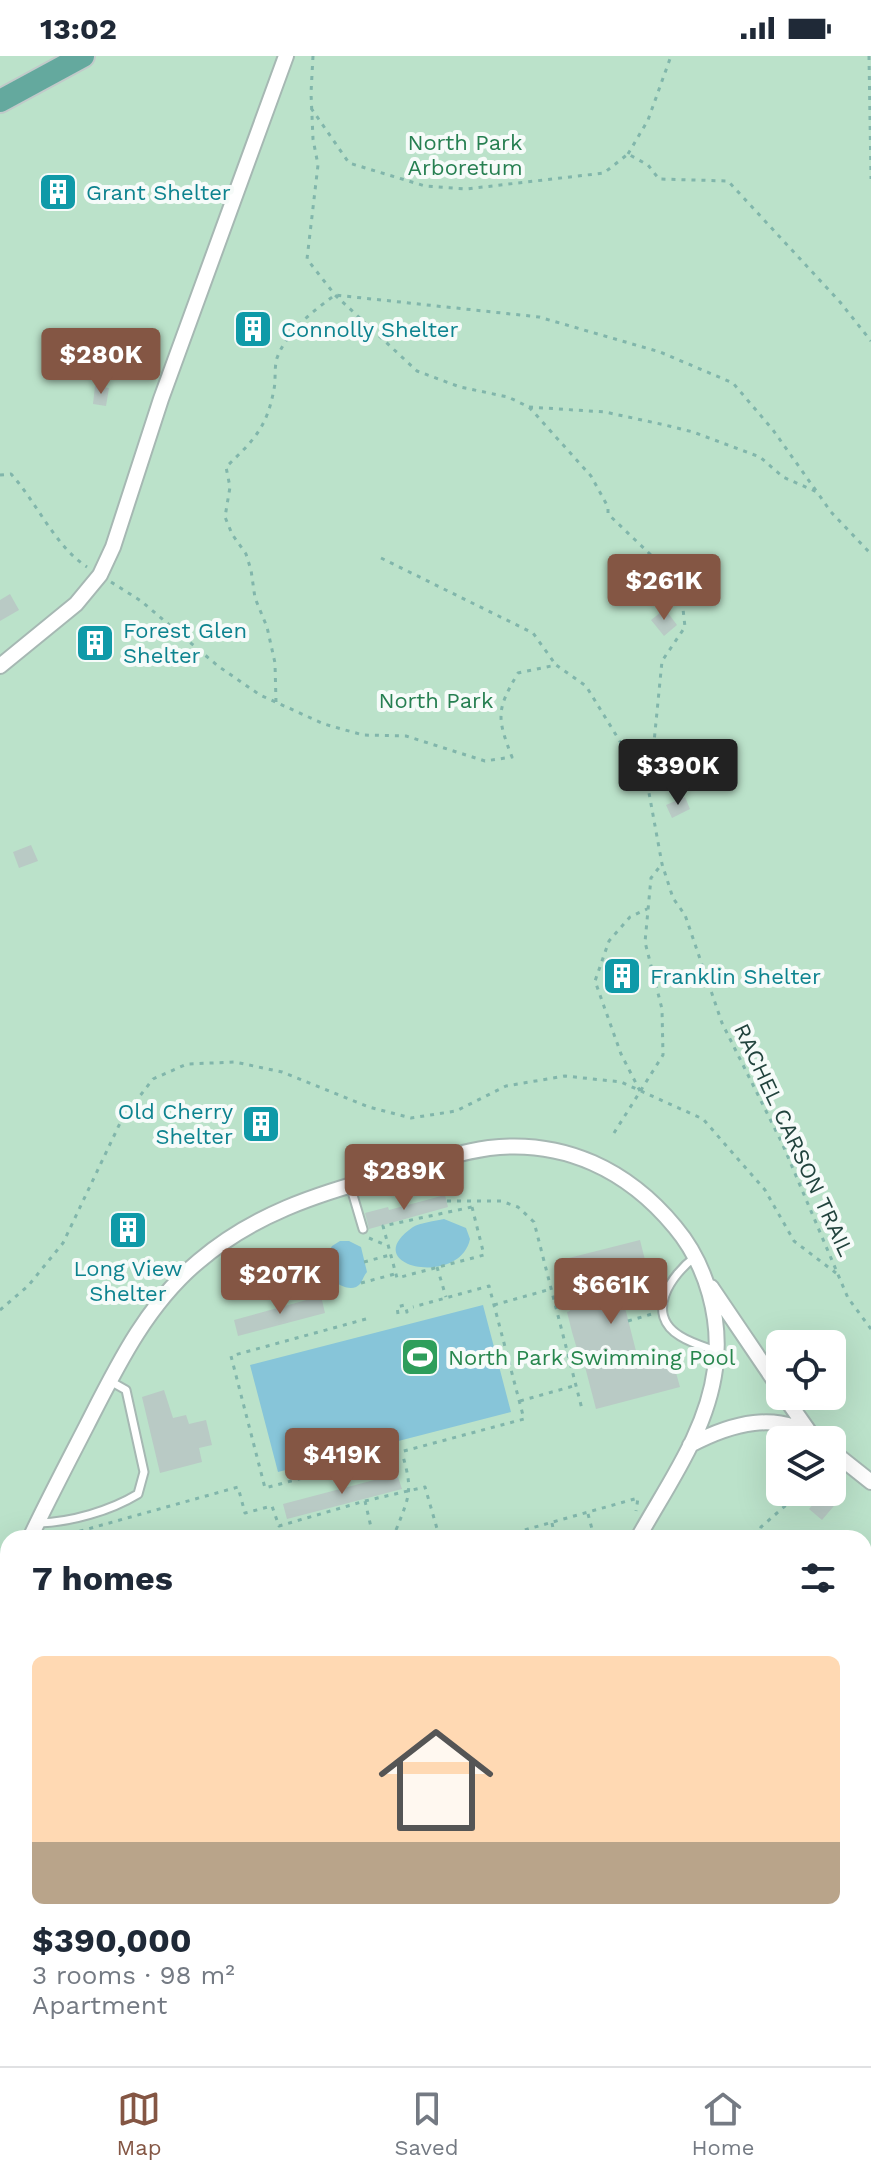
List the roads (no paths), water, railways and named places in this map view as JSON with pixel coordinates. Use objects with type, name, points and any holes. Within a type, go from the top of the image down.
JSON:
[{"type":"main road","points":[[0,101],[83,56]]},
{"type":"street","points":[[0,666],[76,604],[100,575],[113,547],[161,399],[286,56]]},
{"type":"street","points":[[34,1530],[141,1325],[158,1302],[197,1262],[253,1223],[277,1211],[350,1185],[487,1148],[517,1146],[565,1153],[598,1164],[625,1178],[645,1194],[685,1238],[711,1299],[716,1351],[709,1399],[690,1445],[642,1530]]},
{"type":"street","points":[[703,1275],[766,1368]]},
{"type":"street","points":[[690,1445],[733,1425],[751,1422],[789,1426]]},
{"type":"street","points":[[846,1462],[871,1482]]},
{"type":"lane","points":[[350,1185],[363,1229]]},
{"type":"lane","points":[[695,1257],[682,1267],[668,1285],[664,1293],[664,1311],[668,1323],[679,1336],[716,1351]]},
{"type":"lane","points":[[37,1523],[58,1522],[125,1502],[138,1494],[144,1472],[126,1390],[110,1381]]},
{"type":"water","points":[[444,1219],[466,1228],[470,1239],[462,1254],[449,1263],[432,1267],[403,1261],[396,1253],[398,1241],[413,1227]]},
{"type":"water","points":[[340,1241],[349,1241],[361,1247],[367,1272],[354,1288],[332,1281],[326,1256],[332,1246]]},
{"type":"water","points":[[483,1305],[511,1412],[278,1472],[250,1365]]},
{"type":"place","name":"Grant Shelter","points":[[58,192]]},
{"type":"place","name":"Connolly Shelter","points":[[253,329]]},
{"type":"place","name":"Forest Glen Shelter","points":[[95,643]]},
{"type":"place","name":"Franklin Shelter","points":[[622,976]]},
{"type":"place","name":"Old Cherry Shelter","points":[[261,1124]]},
{"type":"place","name":"Long View Shelter","points":[[128,1230]]},
{"type":"place","name":"North Park Swimming Pool","points":[[420,1357]]},
{"type":"park label","name":"North Park Arboretum","points":[[465,154]]},
{"type":"park label","name":"North Park","points":[[436,700]]}]
